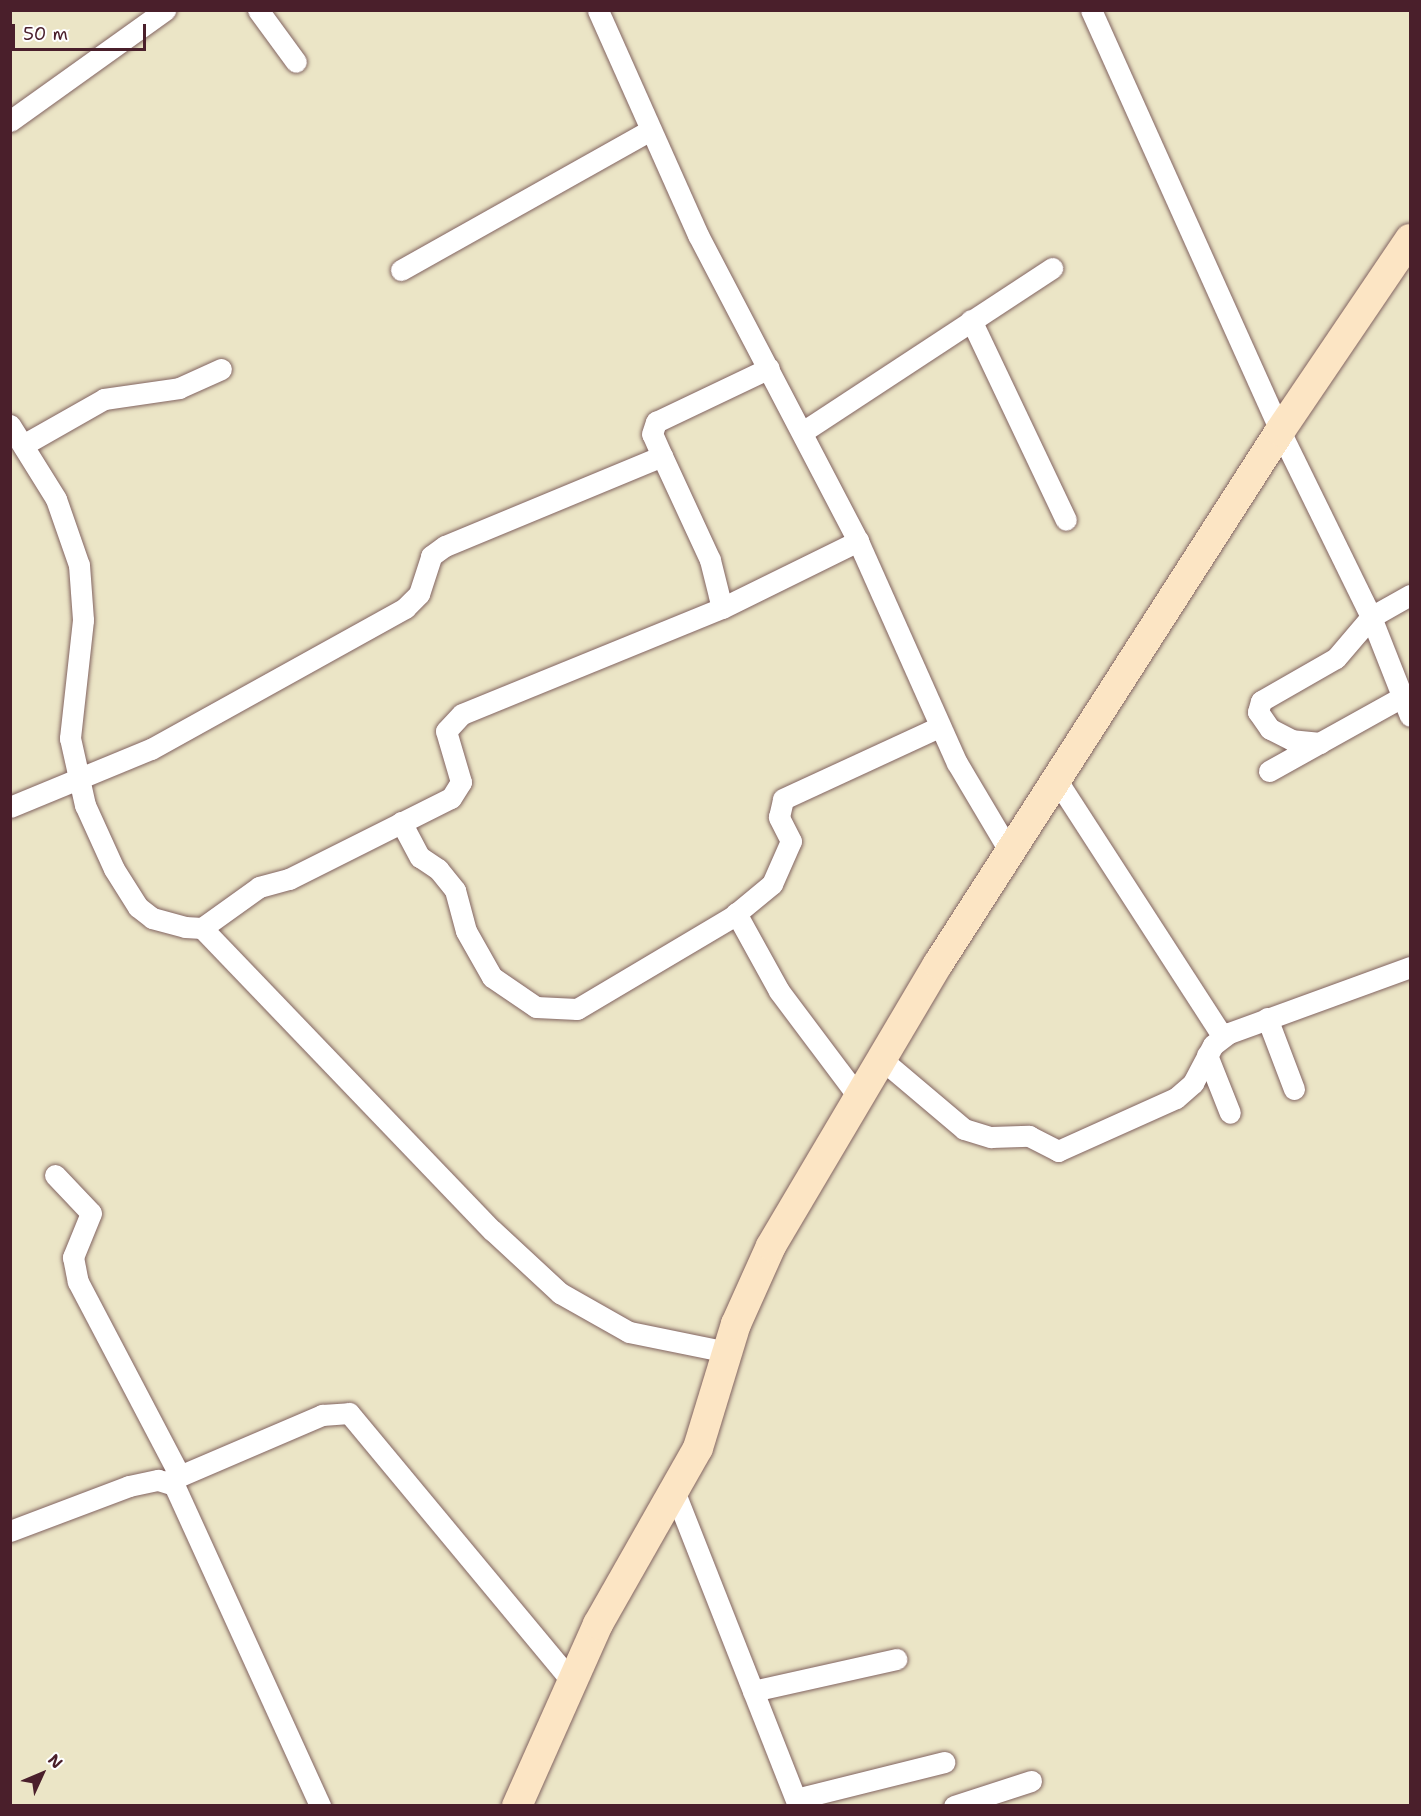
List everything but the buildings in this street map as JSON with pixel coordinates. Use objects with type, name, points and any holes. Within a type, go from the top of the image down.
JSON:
[{"type":"main road","points":[[517,1806],[571,1680],[675,1493],[705,1431],[727,1353],[771,1246],[857,1095],[1280,431],[1410,239]]},
{"type":"street","points":[[10,121],[165,10]]},
{"type":"street","points":[[258,10],[296,63]]},
{"type":"street","points":[[598,10],[649,131],[858,541],[939,727],[980,809],[1011,854]]},
{"type":"street","points":[[1091,10],[1280,431],[1371,617],[1410,716]]},
{"type":"street","points":[[401,270],[649,131]]},
{"type":"street","points":[[804,432],[1052,268]]},
{"type":"street","points":[[971,320],[1066,520]]},
{"type":"street","points":[[722,608],[711,560],[652,435],[656,422],[769,368]]},
{"type":"street","points":[[23,445],[104,399],[179,388],[221,369]]},
{"type":"street","points":[[10,425],[56,499],[79,565],[83,620],[70,724],[77,779],[114,869],[138,907],[163,922],[202,928],[492,1230],[560,1293],[628,1332],[727,1353]]},
{"type":"street","points":[[10,807],[161,744],[405,608],[419,594],[431,556],[446,546],[662,456]]},
{"type":"street","points":[[202,928],[251,892],[289,879],[459,790],[446,731],[462,714],[722,608],[858,541]]},
{"type":"street","points":[[1320,743],[1292,740],[1270,729],[1258,712],[1262,701],[1336,658],[1371,617],[1410,595]]},
{"type":"street","points":[[1269,771],[1402,697]]},
{"type":"street","points":[[401,822],[420,857],[438,869],[455,890],[466,932],[492,976],[536,1007],[577,1009],[736,913],[778,876],[791,841],[779,816],[783,799],[939,727]]},
{"type":"street","points":[[1056,780],[1223,1037]]},
{"type":"street","points":[[736,913],[779,991],[857,1095]]},
{"type":"street","points":[[880,1058],[963,1130],[991,1137],[1029,1136],[1057,1152],[1176,1098],[1193,1083],[1207,1055],[1223,1037],[1267,1018],[1410,967]]},
{"type":"street","points":[[1267,1018],[1294,1089]]},
{"type":"street","points":[[1207,1055],[1230,1113]]},
{"type":"street","points":[[55,1175],[91,1213],[73,1257],[78,1282],[174,1479],[320,1806]]},
{"type":"street","points":[[10,1531],[129,1486],[174,1479],[322,1415],[350,1413],[571,1680]]},
{"type":"street","points":[[675,1493],[797,1803],[944,1762]]},
{"type":"street","points":[[753,1691],[896,1659]]},
{"type":"street","points":[[954,1806],[1031,1781]]}]
